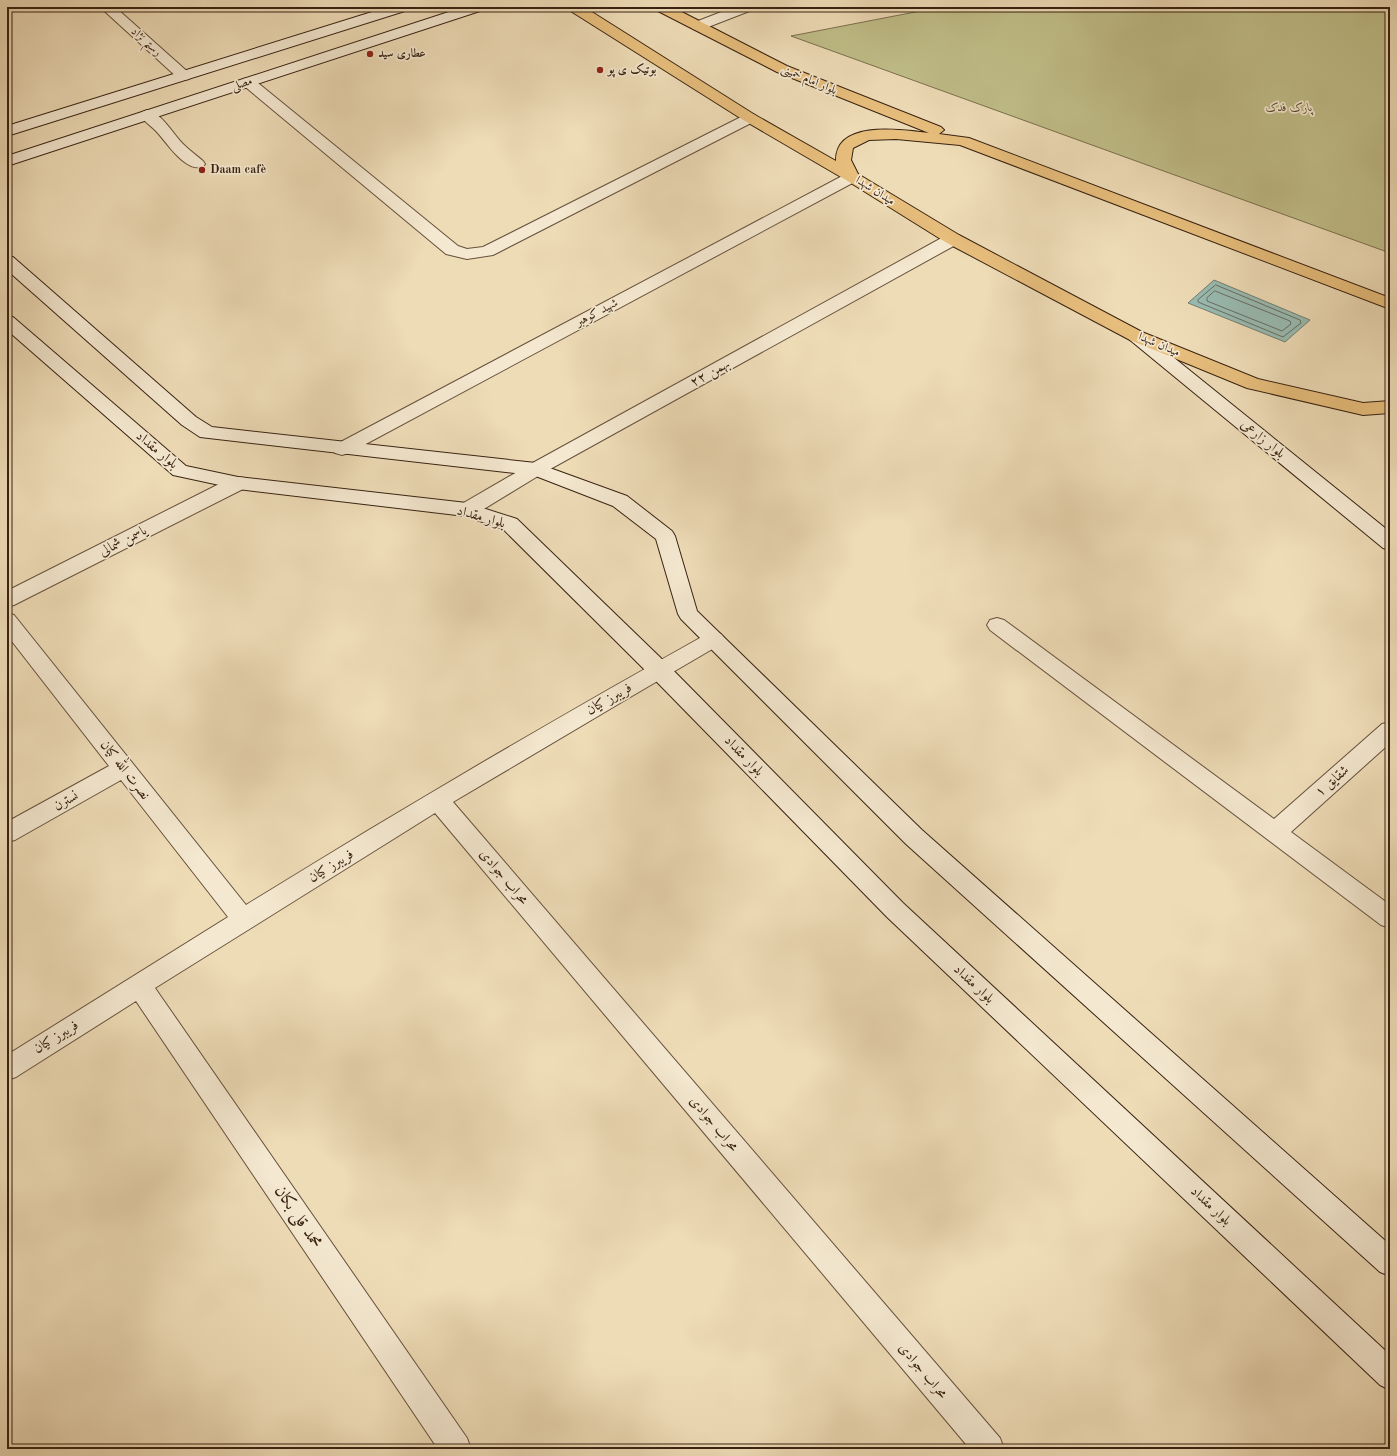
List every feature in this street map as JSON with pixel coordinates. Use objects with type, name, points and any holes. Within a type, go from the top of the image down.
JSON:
[{"type":"highway","points":[[574,7],[750,118],[852,177]]},
{"type":"highway","name":"بلوار امام خمینی","points":[[661,7],[782,69],[963,141]]},
{"type":"highway","name":"میدان شهدا","points":[[1390,304],[963,141],[896,134],[866,135],[846,146],[844,160],[852,177],[953,239],[1136,336],[1253,384],[1363,410],[1390,407]]},
{"type":"highway","points":[[1363,410],[1390,414]]},
{"type":"street","name":"رستم نژاد","points":[[107,7],[184,76]]},
{"type":"street","name":"مصلی","points":[[7,131],[403,7]]},
{"type":"street","name":"مصلی","points":[[7,161],[478,7]]},
{"type":"street","points":[[698,26],[747,7]]},
{"type":"street","points":[[248,82],[452,250],[467,254],[487,251],[750,118]]},
{"type":"street","points":[[147,115],[161,127],[178,148],[197,164]]},
{"type":"street","name":"شهید کوهبر","points":[[342,448],[852,177]]},
{"type":"street","name":"۲۲ بهمن","points":[[467,510],[536,469],[953,239]]},
{"type":"street","points":[[7,262],[189,420],[207,433],[536,469],[620,501],[664,536],[688,614],[914,837],[1390,1263]]},
{"type":"street","name":"بلوار مقداد","points":[[7,321],[180,471],[238,482],[467,510],[510,524],[659,670],[895,910],[1390,1375]]},
{"type":"street","name":"بلوار زارعی","points":[[1136,336],[1390,543]]},
{"type":"street","name":"یاسمن شمالی","points":[[7,600],[238,482]]},
{"type":"street","name":"نصرت الله کیان","points":[[7,620],[243,919]]},
{"type":"street","points":[[997,625],[1390,918]]},
{"type":"street","name":"فریبرز کیان","points":[[7,1069],[243,919],[438,800],[714,639]]},
{"type":"street","name":"شقایق ۱","points":[[1274,832],[1390,730]]},
{"type":"street","name":"نسترن","points":[[7,833],[124,768]]},
{"type":"street","name":"محراب جوادی","points":[[438,800],[989,1449]]},
{"type":"street","name":"محمد قلی بکان","points":[[139,985],[456,1449]]},
{"type":"green space","name":"پارک فدک","points":[[941,7],[1390,7],[1390,253],[791,36]]},
{"type":"water","points":[[1214,280],[1310,320],[1285,342],[1188,303]]},
{"type":"place","name":"عطاری سید","points":[[370,54]]},
{"type":"place","name":"بوتیک ی پو","points":[[600,70]]},
{"type":"place","name":"Daam cafè","points":[[202,170]]}]
